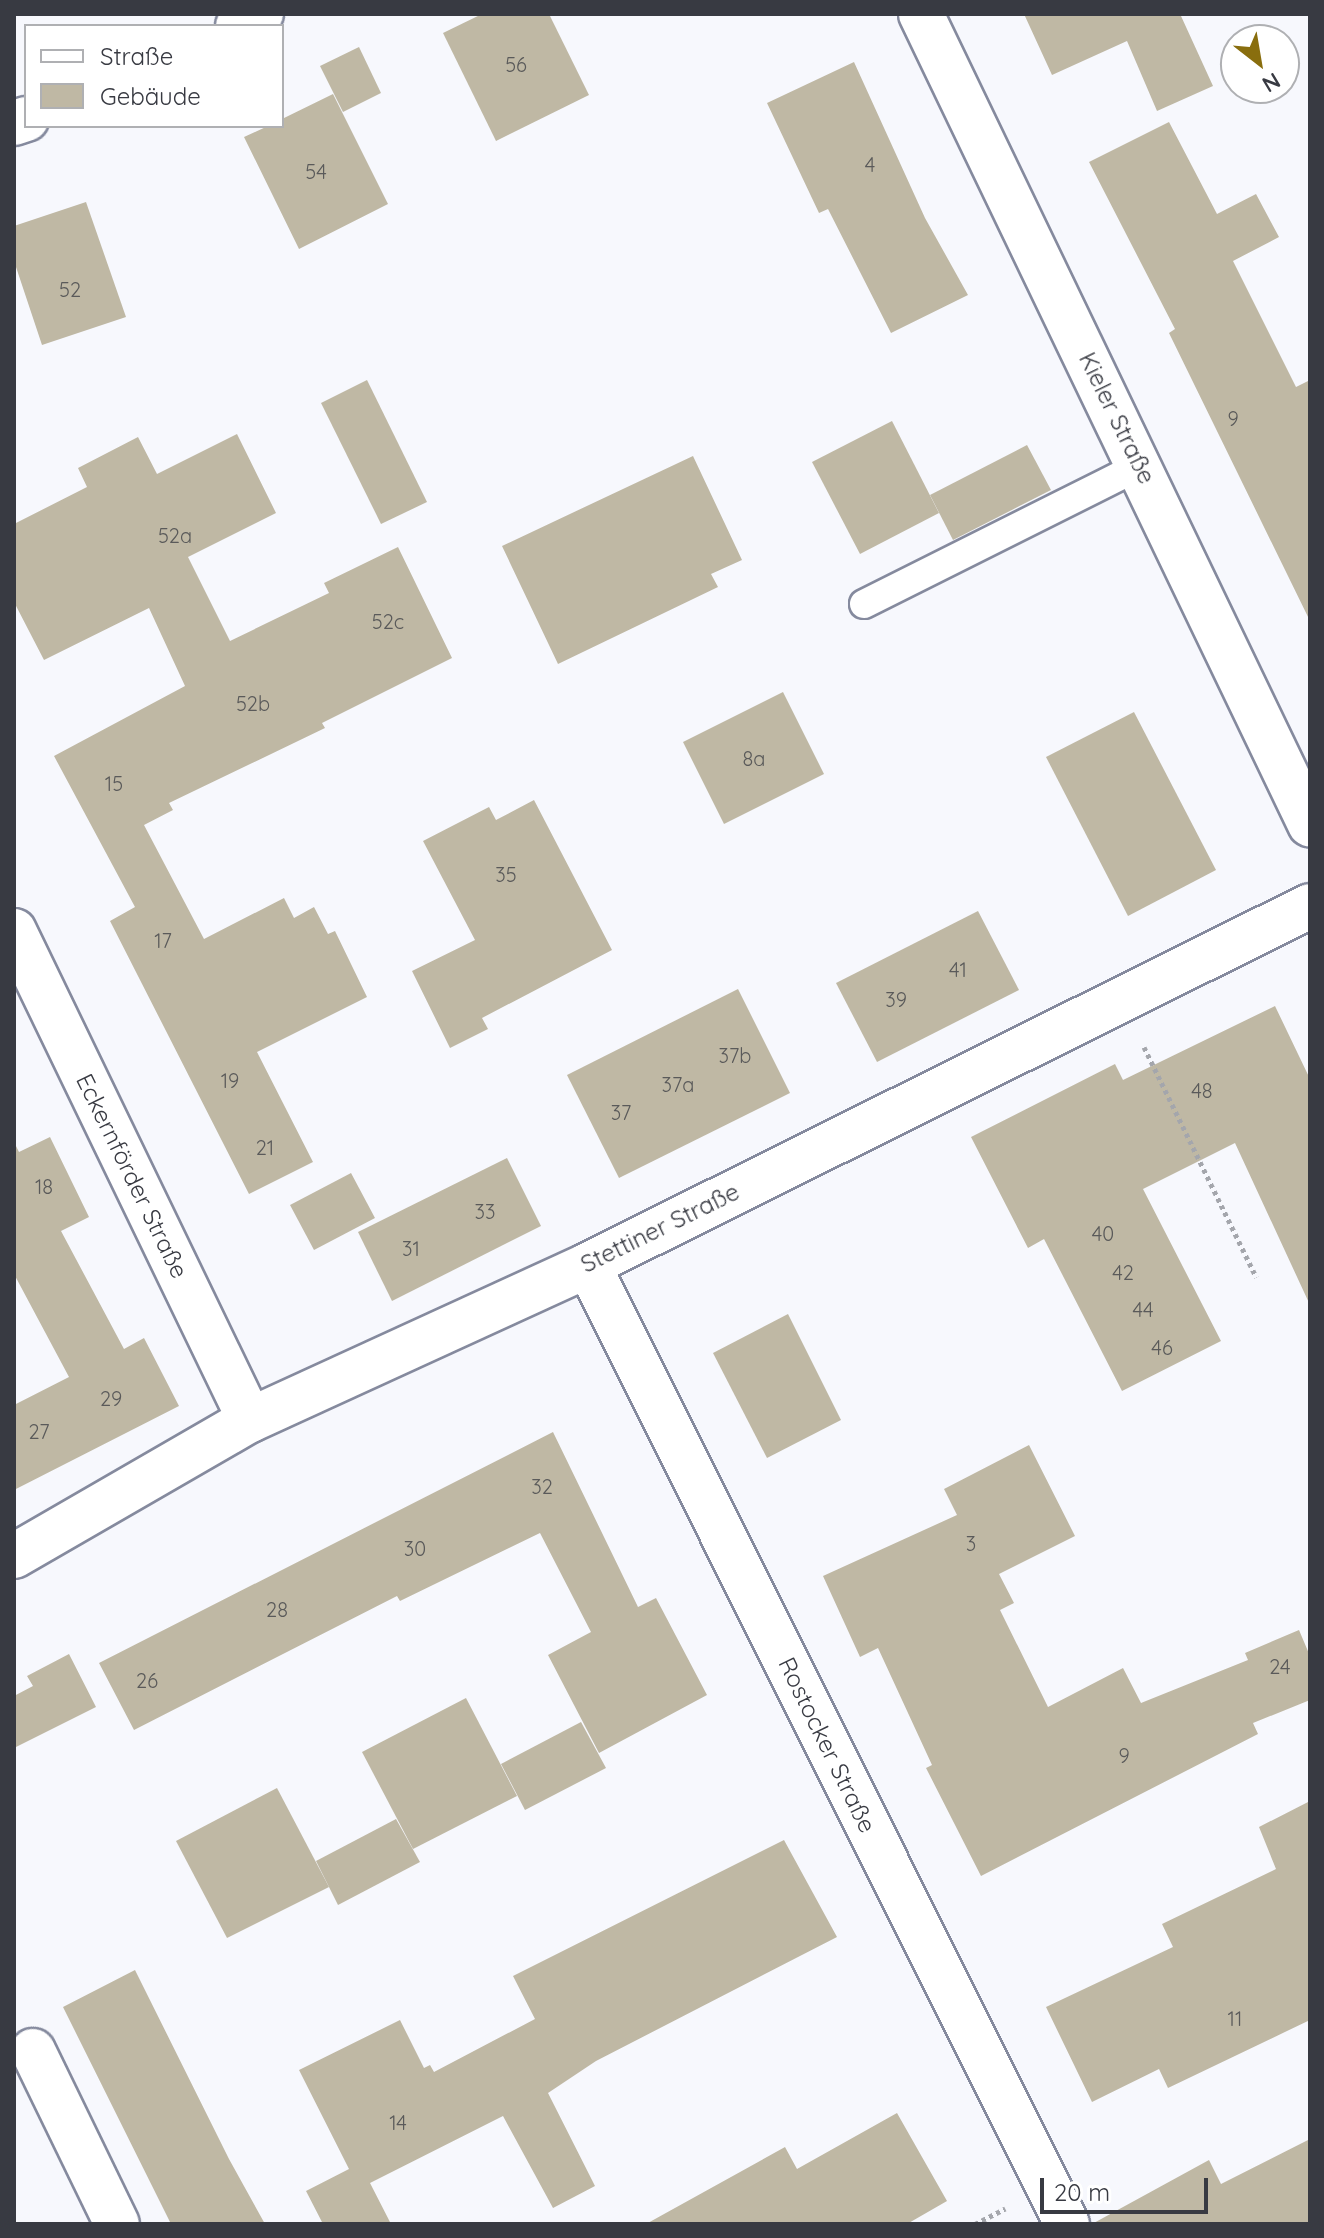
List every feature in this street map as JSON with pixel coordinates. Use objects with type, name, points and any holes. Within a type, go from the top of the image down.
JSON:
[{"type":"street","points":[[242,24],[261,14]]},
{"type":"street","name":"Kieler Straße","points":[[921,14],[1310,824]]},
{"type":"street","name":"Stettiner Straße","points":[[14,1556],[250,1420],[588,1265],[1310,906]]},
{"type":"street","name":"Eckernförder Straße","points":[[14,931],[250,1420]]},
{"type":"street","name":"Rostocker Straße","points":[[588,1265],[1067,2224]]},
{"type":"street","points":[[33,2051],[117,2224]]},
{"type":"lane","points":[[864,604],[1139,466]]},
{"type":"path","points":[[1121,999],[1256,1277]]},
{"type":"building","points":[[482,14],[549,14],[589,95],[496,141],[443,33]]},
{"type":"building","points":[[1024,14],[1186,14],[1181,16],[1213,86],[1157,111],[1127,41],[1052,75]]},
{"type":"building","points":[[359,47],[381,93],[343,112],[320,66]]},
{"type":"building","points":[[854,62],[925,218],[968,295],[891,333],[828,209],[819,213],[767,103]]},
{"type":"building","points":[[333,94],[388,204],[299,249],[244,137],[264,128],[284,128],[284,118]]},
{"type":"building","points":[[1169,122],[1217,214],[1256,194],[1279,237],[1233,261],[1296,387],[1310,380],[1310,621],[1169,333],[1175,329],[1089,162]]},
{"type":"building","points":[[86,202],[126,317],[42,345],[14,261],[14,226]]},
{"type":"building","points":[[367,380],[427,502],[381,524],[321,403]]},
{"type":"building","points":[[892,421],[939,513],[860,554],[812,462]]},
{"type":"building","points":[[237,434],[276,513],[188,557],[230,641],[329,593],[324,583],[398,547],[452,658],[322,723],[325,728],[169,803],[173,810],[144,825],[204,939],[284,898],[294,918],[314,907],[328,934],[335,931],[367,997],[257,1052],[313,1162],[249,1194],[110,921],[135,907],[54,756],[185,686],[149,608],[44,660],[14,602],[14,524],[87,487],[78,468],[138,437],[157,474]]},
{"type":"building","points":[[1027,445],[1051,490],[953,540],[930,495]]},
{"type":"building","points":[[693,456],[742,560],[711,574],[718,587],[558,664],[502,546]]},
{"type":"building","points":[[783,692],[824,774],[724,824],[683,742]]},
{"type":"building","points":[[1134,712],[1216,870],[1128,916],[1046,757]]},
{"type":"building","points":[[534,800],[612,950],[482,1018],[488,1029],[450,1048],[412,971],[475,940],[423,841],[489,807],[496,820]]},
{"type":"building","points":[[978,911],[1019,990],[877,1062],[836,983]]},
{"type":"building","points":[[738,989],[790,1093],[619,1178],[567,1075]]},
{"type":"building","points":[[1275,1006],[1310,1079],[1310,1305],[1235,1143],[1143,1189],[1221,1341],[1122,1391],[1044,1239],[1028,1248],[971,1137],[1115,1064],[1123,1080]]},
{"type":"building","points":[[50,1137],[89,1217],[61,1231],[124,1349],[144,1338],[179,1406],[14,1490],[14,1405],[69,1377],[14,1274],[14,1142],[19,1152]]},
{"type":"building","points":[[507,1158],[541,1226],[392,1301],[358,1232]]},
{"type":"building","points":[[351,1173],[375,1218],[314,1250],[290,1205]]},
{"type":"building","points":[[788,1314],[841,1420],[767,1458],[713,1353]]},
{"type":"building","points":[[553,1432],[638,1607],[656,1598],[707,1695],[599,1753],[548,1655],[591,1632],[540,1533],[400,1601],[397,1596],[134,1730],[99,1663]]},
{"type":"building","points":[[1029,1445],[1075,1536],[999,1574],[1014,1603],[1000,1610],[1048,1707],[1123,1668],[1141,1703],[1248,1660],[1245,1653],[1299,1630],[1310,1656],[1310,1700],[1253,1723],[1258,1734],[981,1876],[926,1768],[932,1765],[878,1648],[860,1657],[823,1576],[957,1515],[944,1489]]},
{"type":"building","points":[[69,1654],[96,1707],[14,1748],[14,1696],[33,1686],[27,1676]]},
{"type":"building","points":[[466,1698],[517,1796],[413,1849],[362,1752]]},
{"type":"building","points":[[581,1722],[606,1768],[525,1810],[501,1764]]},
{"type":"building","points":[[277,1788],[329,1887],[227,1938],[176,1841]]},
{"type":"building","points":[[1310,1801],[1310,2020],[1168,2088],[1159,2069],[1092,2102],[1046,2007],[1173,1947],[1162,1924],[1276,1869],[1259,1827]]},
{"type":"building","points":[[396,1819],[420,1862],[338,1905],[316,1861]]},
{"type":"building","points":[[784,1840],[837,1937],[596,2061],[548,2093],[595,2186],[553,2208],[503,2116],[370,2183],[391,2224],[323,2224],[306,2191],[349,2169],[299,2070],[400,2020],[424,2068],[430,2065],[434,2072],[535,2019],[513,1976]]},
{"type":"building","points":[[135,1970],[229,2159],[265,2224],[171,2224],[63,2007]]},
{"type":"building","points":[[897,2113],[947,2201],[907,2224],[646,2224],[785,2147],[797,2169]]},
{"type":"building","points":[[1310,2139],[1310,2224],[1092,2224],[1209,2160],[1221,2184]]}]
